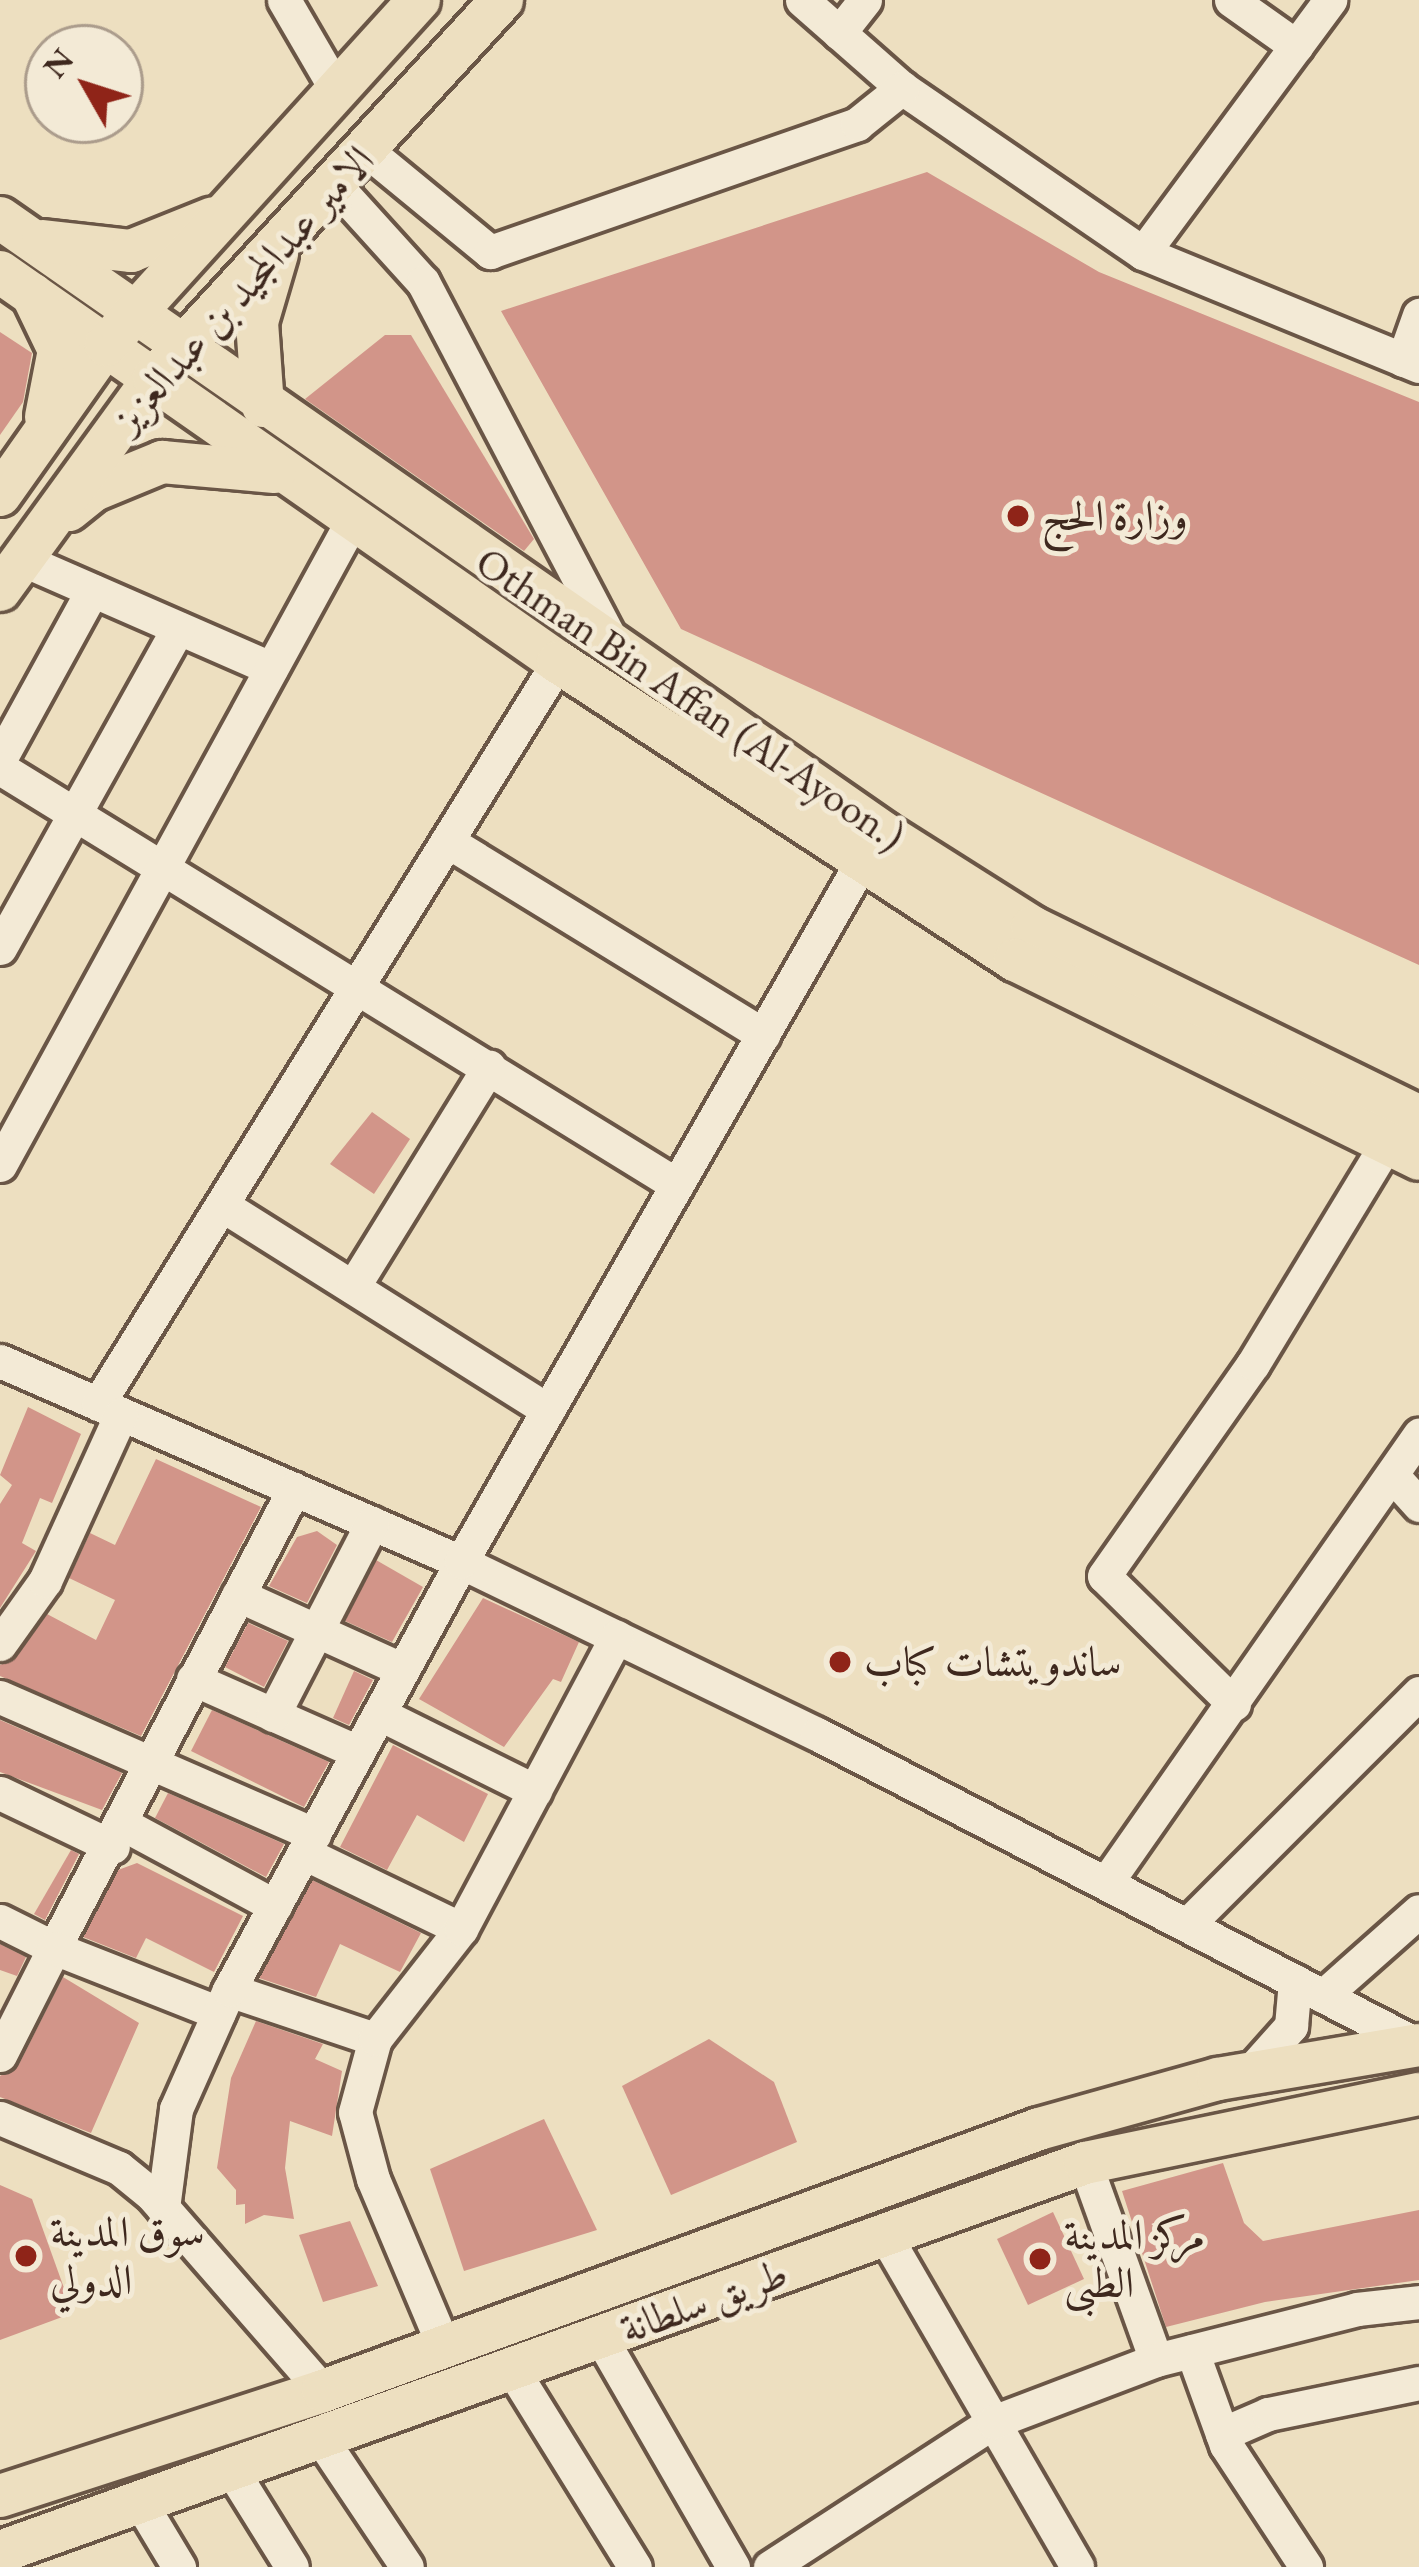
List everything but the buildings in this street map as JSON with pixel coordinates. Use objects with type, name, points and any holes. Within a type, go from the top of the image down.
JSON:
[{"type":"main road","name":"الامير عبدالمجيد بن عبدالعزيز","points":[[0,495],[119,330],[419,0]]},
{"type":"main road","name":"الامير عبدالمجيد بن عبدالعزيز","points":[[20,561],[169,364],[496,9]]},
{"type":"main road","points":[[12,227],[82,251],[131,251],[231,210]]},
{"type":"main road","name":"Othman Bin Affan (Al-Ayoon.)","points":[[12,227],[119,330]]},
{"type":"main road","points":[[263,406],[257,322],[280,244]]},
{"type":"main road","points":[[16,283],[58,350],[43,432]]},
{"type":"main road","name":"Othman Bin Affan (Al-Ayoon.)","points":[[16,283],[119,330],[169,364],[283,473],[558,662],[1016,960],[1408,1139]]},
{"type":"main road","name":"Othman Bin Affan (Al-Ayoon.)","points":[[169,364],[263,406],[617,650],[1032,926],[1408,1139]]},
{"type":"main road","points":[[20,561],[94,490],[162,462],[283,473]]},
{"type":"main road","name":"طريق سلطانة","points":[[0,2496],[323,2390],[1039,2129],[1250,2072],[1419,2045]]},
{"type":"main road","name":"طريق سلطانة","points":[[0,2552],[1085,2163],[1419,2094]]},
{"type":"street","points":[[284,0],[337,91]]},
{"type":"street","points":[[802,0],[902,88],[1143,253],[1411,363],[1419,315]]},
{"type":"street","points":[[839,33],[865,0]]},
{"type":"street","points":[[1231,0],[1296,46]]},
{"type":"street","points":[[1143,253],[1330,0]]},
{"type":"street","points":[[366,150],[490,252],[857,124],[902,88]]},
{"type":"street","points":[[335,184],[423,282],[617,650]]},
{"type":"street","points":[[0,1165],[352,521]]},
{"type":"street","points":[[20,561],[271,668]]},
{"type":"street","points":[[92,591],[0,763],[677,1185]]},
{"type":"street","points":[[0,948],[178,628]]},
{"type":"street","points":[[0,1644],[15,1594],[222,1204],[558,662]]},
{"type":"street","points":[[447,841],[763,1035]]},
{"type":"street","points":[[164,2208],[176,2109],[224,2001],[461,1562],[862,863]]},
{"type":"street","points":[[352,1287],[489,1067]]},
{"type":"street","points":[[1234,1704],[1103,1576],[1408,1139]]},
{"type":"street","points":[[222,1204],[548,1410]]},
{"type":"street","points":[[0,1361],[461,1562],[1106,1883],[1419,2045]]},
{"type":"street","points":[[1106,1883],[1419,1435]]},
{"type":"street","points":[[1393,1477],[1419,1505]]},
{"type":"street","points":[[0,2055],[117,1835],[148,1762],[294,1490]]},
{"type":"street","points":[[273,1714],[372,1523]]},
{"type":"street","points":[[238,1595],[403,1670]]},
{"type":"street","points":[[444,2347],[373,2179],[355,2112],[375,2039],[461,1928],[616,1637]]},
{"type":"street","points":[[193,1679],[358,1752]]},
{"type":"street","points":[[1187,1925],[1419,1693]]},
{"type":"street","points":[[0,1697],[148,1762],[309,1843],[461,1928]]},
{"type":"street","points":[[380,1714],[535,1791]]},
{"type":"street","points":[[0,1793],[117,1835],[275,1906]]},
{"type":"street","points":[[1250,2072],[1291,2026],[1309,1989],[1419,1911]]},
{"type":"street","points":[[0,1922],[55,1948],[224,2001],[375,2039]]},
{"type":"street","points":[[0,2118],[119,2168],[164,2208],[323,2390]]},
{"type":"street","points":[[1085,2163],[1156,2360]]},
{"type":"street","points":[[886,2237],[1077,2567]]},
{"type":"street","points":[[770,2567],[993,2422],[1156,2360],[1357,2309],[1419,2302]]},
{"type":"street","points":[[602,2338],[733,2567]]},
{"type":"street","points":[[1192,2351],[1222,2434],[1306,2567]]},
{"type":"street","points":[[512,2369],[635,2567]]},
{"type":"street","points":[[1222,2434],[1268,2414],[1419,2383]]},
{"type":"street","points":[[320,2438],[407,2567]]},
{"type":"street","points":[[231,2469],[292,2567]]},
{"type":"street","points":[[140,2502],[179,2567]]},
{"type":"place","name":"وزارة الحج","points":[[1018,516]]},
{"type":"place","name":"ساندويتشات كباب","points":[[840,1662]]},
{"type":"place","name":"سوق المدينة الدولي","points":[[26,2256]]},
{"type":"place","name":"مرکز المدینة الطبی","points":[[1040,2259]]}]
